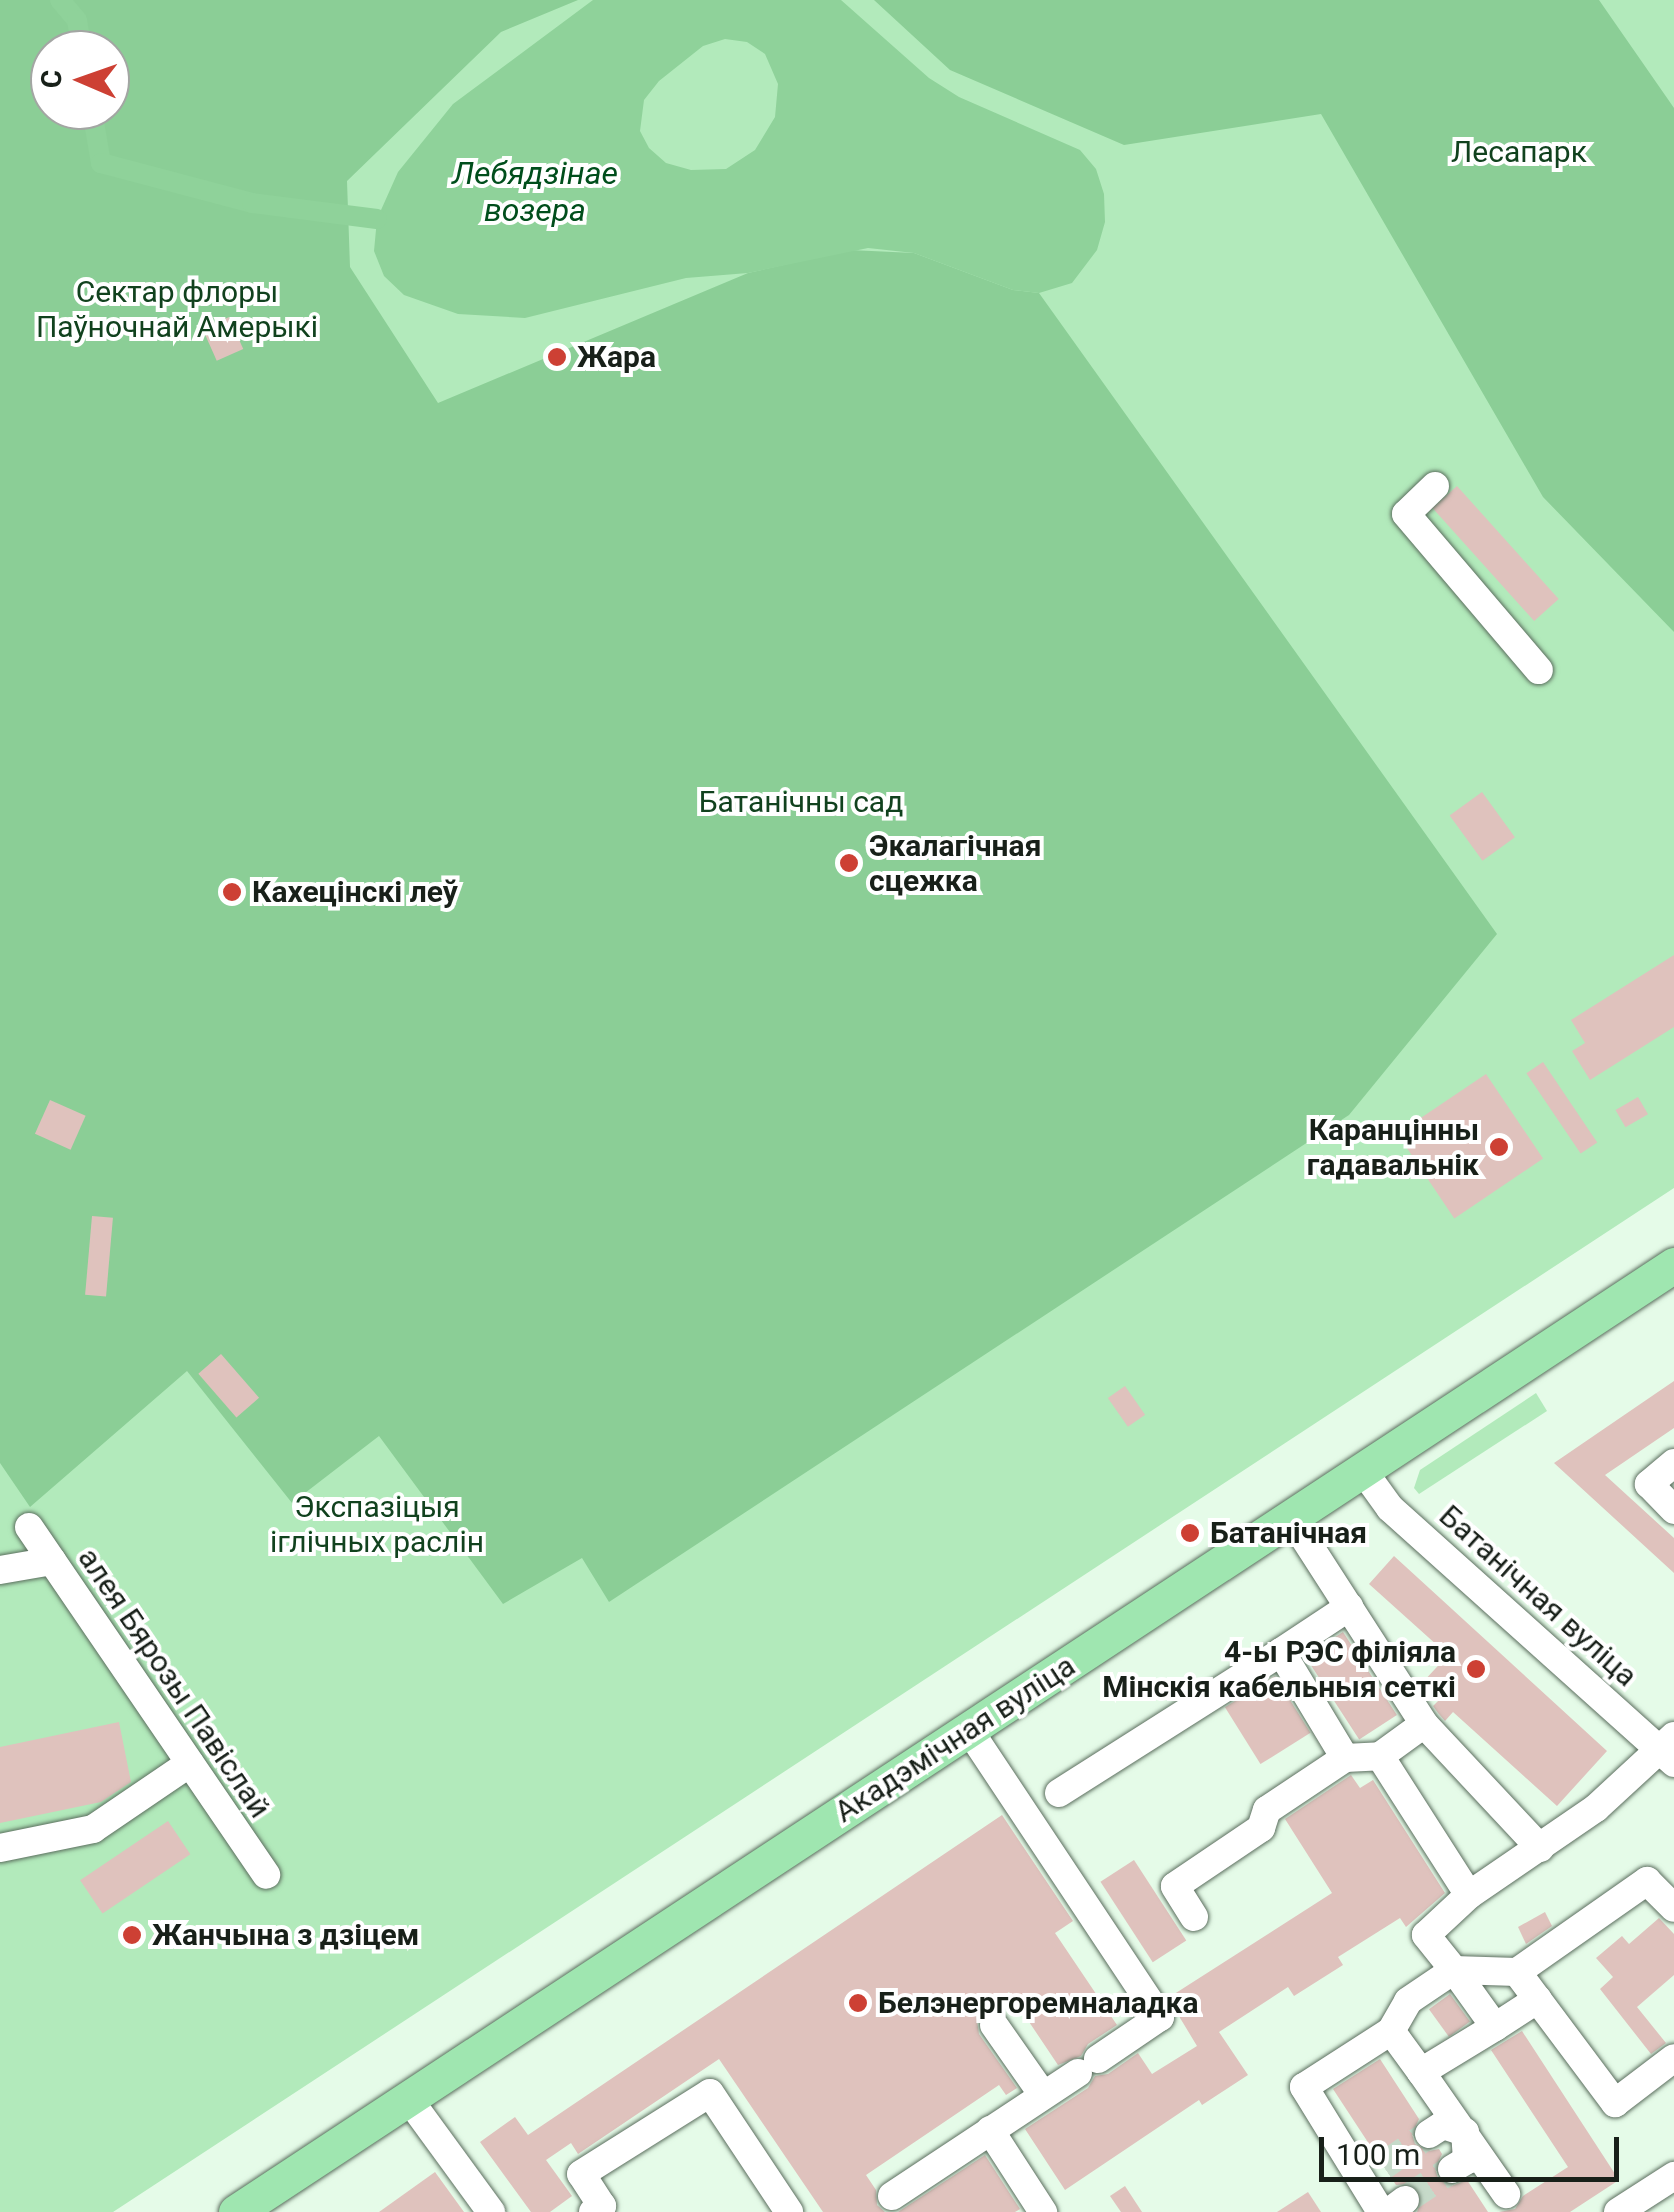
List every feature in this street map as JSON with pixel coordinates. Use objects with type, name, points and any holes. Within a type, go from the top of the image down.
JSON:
[{"type":"main road","name":"Акадэмічная вуліца","points":[[236,2212],[1674,1266]]},
{"type":"street","points":[[1435,486],[1406,514],[1538,670]]},
{"type":"street","points":[[1663,1470],[1652,1490],[1674,1510]]},
{"type":"street","name":"Батанічная вуліца","points":[[1364,1472],[1390,1508],[1670,1750]]},
{"type":"street","points":[[1292,1520],[1424,1724],[1540,1848]]},
{"type":"street","name":"алея Бярозы Павіслай","points":[[28,1527],[266,1875]]},
{"type":"street","points":[[0,1570],[52,1561]]},
{"type":"street","points":[[1058,1793],[1348,1607]]},
{"type":"street","points":[[1281,1652],[1345,1758]]},
{"type":"street","points":[[1194,1916],[1175,1886],[1260,1828],[1267,1810],[1345,1758],[1380,1756],[1424,1724]]},
{"type":"street","points":[[892,2196],[1160,2017],[969,1730]]},
{"type":"street","points":[[1495,2027],[1426,1935],[1470,1895],[1596,1808],[1670,1750]]},
{"type":"street","points":[[1380,1756],[1470,1895]]},
{"type":"street","points":[[0,1848],[93,1829],[190,1763]]},
{"type":"street","points":[[1392,2208],[1372,2173],[1304,2087],[1392,2031],[1408,2001],[1454,1970],[1518,1972],[1647,1880],[1674,1908]]},
{"type":"street","points":[[1518,1972],[1615,2103],[1674,2058]]},
{"type":"street","points":[[1421,2072],[1538,1999]]},
{"type":"street","points":[[994,2025],[1043,2095]]},
{"type":"street","points":[[1392,2031],[1506,2194]]},
{"type":"street","points":[[594,2212],[602,2206],[581,2174],[710,2092],[789,2212]]},
{"type":"street","points":[[408,2098],[491,2212]]},
{"type":"street","points":[[1430,2134],[1444,2125],[1465,2132]]},
{"type":"street","points":[[990,2130],[1043,2212]]},
{"type":"street","points":[[1452,2169],[1467,2160],[1465,2132]]},
{"type":"street","points":[[1618,2212],[1674,2176]]},
{"type":"green space","name":"Батанічны сад","points":[[0,0],[1674,0],[1674,1188],[113,2212],[0,2212]]},
{"type":"green space","name":"Сектар флоры Паўночнай Амерыкі","points":[[0,0],[578,0],[501,32],[347,181],[350,267],[438,403],[748,273],[850,250],[914,253],[1013,290],[1039,293],[1497,934],[1349,1115],[609,1602],[582,1558],[503,1604],[379,1436],[292,1503],[187,1371],[30,1507],[0,1463]]},
{"type":"green space","name":"Лесапарк","points":[[874,0],[1599,0],[1674,108],[1674,632],[1543,497],[1321,114],[1124,145],[950,70]]},
{"type":"green space","points":[[1536,1393],[1547,1411],[1419,1494],[1414,1488],[1420,1470]]},
{"type":"water","name":"Лебядзінае возера","points":[[593,0],[841,0],[929,78],[959,97],[1080,150],[1096,169],[1104,194],[1105,222],[1097,250],[1072,283],[1039,293],[1013,290],[914,253],[868,248],[748,273],[686,278],[525,318],[458,314],[404,295],[384,276],[374,251],[377,219],[398,172],[453,104]],"holes":[[[725,39],[747,42],[765,54],[778,84],[775,117],[755,150],[726,169],[691,170],[666,163],[649,148],[640,131],[644,100],[659,81],[703,46]]]},
{"type":"building","points":[[229,317],[243,349],[217,361],[203,329]]},
{"type":"building","points":[[1457,486],[1559,599],[1534,621],[1432,508]]},
{"type":"building","points":[[1482,792],[1515,837],[1483,861],[1450,816]]},
{"type":"building","points":[[1674,955],[1674,1027],[1590,1080],[1572,1051],[1585,1043],[1571,1020]]},
{"type":"building","points":[[1543,1062],[1597,1142],[1581,1154],[1526,1073]]},
{"type":"building","name":"Каранцінны гадавальнік","points":[[1486,1074],[1543,1159],[1454,1218],[1397,1134]]},
{"type":"building","points":[[1638,1097],[1648,1114],[1625,1127],[1615,1110]]},
{"type":"building","points":[[50,1100],[86,1116],[71,1150],[35,1134]]},
{"type":"building","points":[[92,1216],[113,1218],[106,1297],[85,1295]]},
{"type":"building","points":[[221,1354],[259,1398],[236,1417],[198,1374]]},
{"type":"building","points":[[1674,1381],[1674,1428],[1605,1475],[1674,1538],[1674,1573],[1554,1463]]},
{"type":"building","points":[[1125,1386],[1145,1415],[1128,1427],[1108,1398]]},
{"type":"building","name":"4-ы РЭС філіяла Мінскія кабельныя сеткі","points":[[1394,1556],[1607,1751],[1557,1806],[1453,1712],[1445,1721],[1433,1706],[1440,1699],[1422,1683],[1448,1655],[1369,1584]]},
{"type":"building","points":[[1343,1632],[1397,1715],[1359,1740],[1305,1657]]},
{"type":"building","points":[[1275,1676],[1311,1733],[1260,1764],[1225,1707]]},
{"type":"building","points":[[119,1722],[131,1782],[101,1802],[0,1823],[0,1747]]},
{"type":"building","points":[[1351,1775],[1360,1788],[1373,1780],[1445,1893],[1406,1927],[1400,1918],[1338,1957],[1343,1965],[1294,1996],[1288,1987],[1219,2032],[1248,2075],[1202,2105],[1199,2100],[1065,2190],[1025,2129],[1088,2088],[1095,2076],[1108,2074],[1138,2053],[1152,2074],[1197,2046],[1168,1998],[1332,1893],[1285,1819]]},
{"type":"building","name":"Белэнергоремналадка","points":[[1002,1815],[1073,1921],[1055,1933],[1117,2025],[1088,2044],[1081,2056],[1058,2065],[1009,1992],[976,2014],[979,2034],[1017,2088],[1006,2095],[999,2085],[866,2175],[876,2190],[877,2205],[885,2212],[823,2212],[719,2059],[578,2154],[571,2143],[546,2160],[572,2196],[550,2212],[531,2212],[480,2142],[515,2117],[528,2135]]},
{"type":"building","points":[[168,1821],[190,1854],[102,1913],[80,1880]]},
{"type":"building","points":[[1134,1860],[1186,1941],[1153,1962],[1100,1882]]},
{"type":"building","points":[[1545,1912],[1552,1926],[1526,1944],[1518,1927]]},
{"type":"building","points":[[1659,1918],[1674,1934],[1674,1975],[1637,2007],[1666,2043],[1651,2054],[1600,1989],[1613,1977],[1596,1958],[1622,1936],[1629,1944]]},
{"type":"building","points":[[1450,1994],[1470,2022],[1449,2037],[1429,2009]]},
{"type":"building","points":[[1522,2031],[1619,2180],[1570,2212],[1499,2212],[1515,2209],[1523,2196],[1568,2167],[1491,2050]]},
{"type":"building","points":[[1380,2059],[1419,2119],[1412,2134],[1415,2144],[1429,2151],[1439,2149],[1442,2154],[1435,2168],[1438,2179],[1451,2186],[1467,2180],[1488,2212],[1417,2212],[1422,2199],[1418,2189],[1411,2184],[1396,2185],[1333,2089]]},
{"type":"building","points":[[985,2155],[1020,2209],[898,2212]]},
{"type":"building","points":[[435,2172],[464,2212],[379,2212]]},
{"type":"building","points":[[1125,2186],[1142,2212],[1121,2212],[1110,2196]]},
{"type":"building","points":[[1308,2192],[1321,2212],[1277,2212]]},
{"type":"waterway","points":[[60,0],[77,20],[79,30]]},
{"type":"waterway","points":[[95,130],[101,163],[252,203],[377,219]]},
{"type":"tunnel","points":[[1383,2166],[1429,2134]]},
{"type":"tunnel","points":[[1405,2200],[1452,2169]]},
{"type":"place","name":"Жара","points":[[557,357]]},
{"type":"place","name":"Экалагічная сцежка","points":[[849,863]]},
{"type":"place","name":"Кахецінскі леў","points":[[232,892]]},
{"type":"place","name":"Каранцінны гадавальнік","points":[[1499,1147]]},
{"type":"place","name":"Батанічная","points":[[1190,1533]]},
{"type":"place","name":"4-ы РЭС філіяла Мінскія кабельныя сеткі","points":[[1476,1669]]},
{"type":"place","name":"Жанчына з дзіцем","points":[[132,1935]]},
{"type":"place","name":"Белэнергоремналадка","points":[[858,2003]]},
{"type":"park label","name":"Экспазіцыя іглічных раслін","points":[[377,1524]]}]
